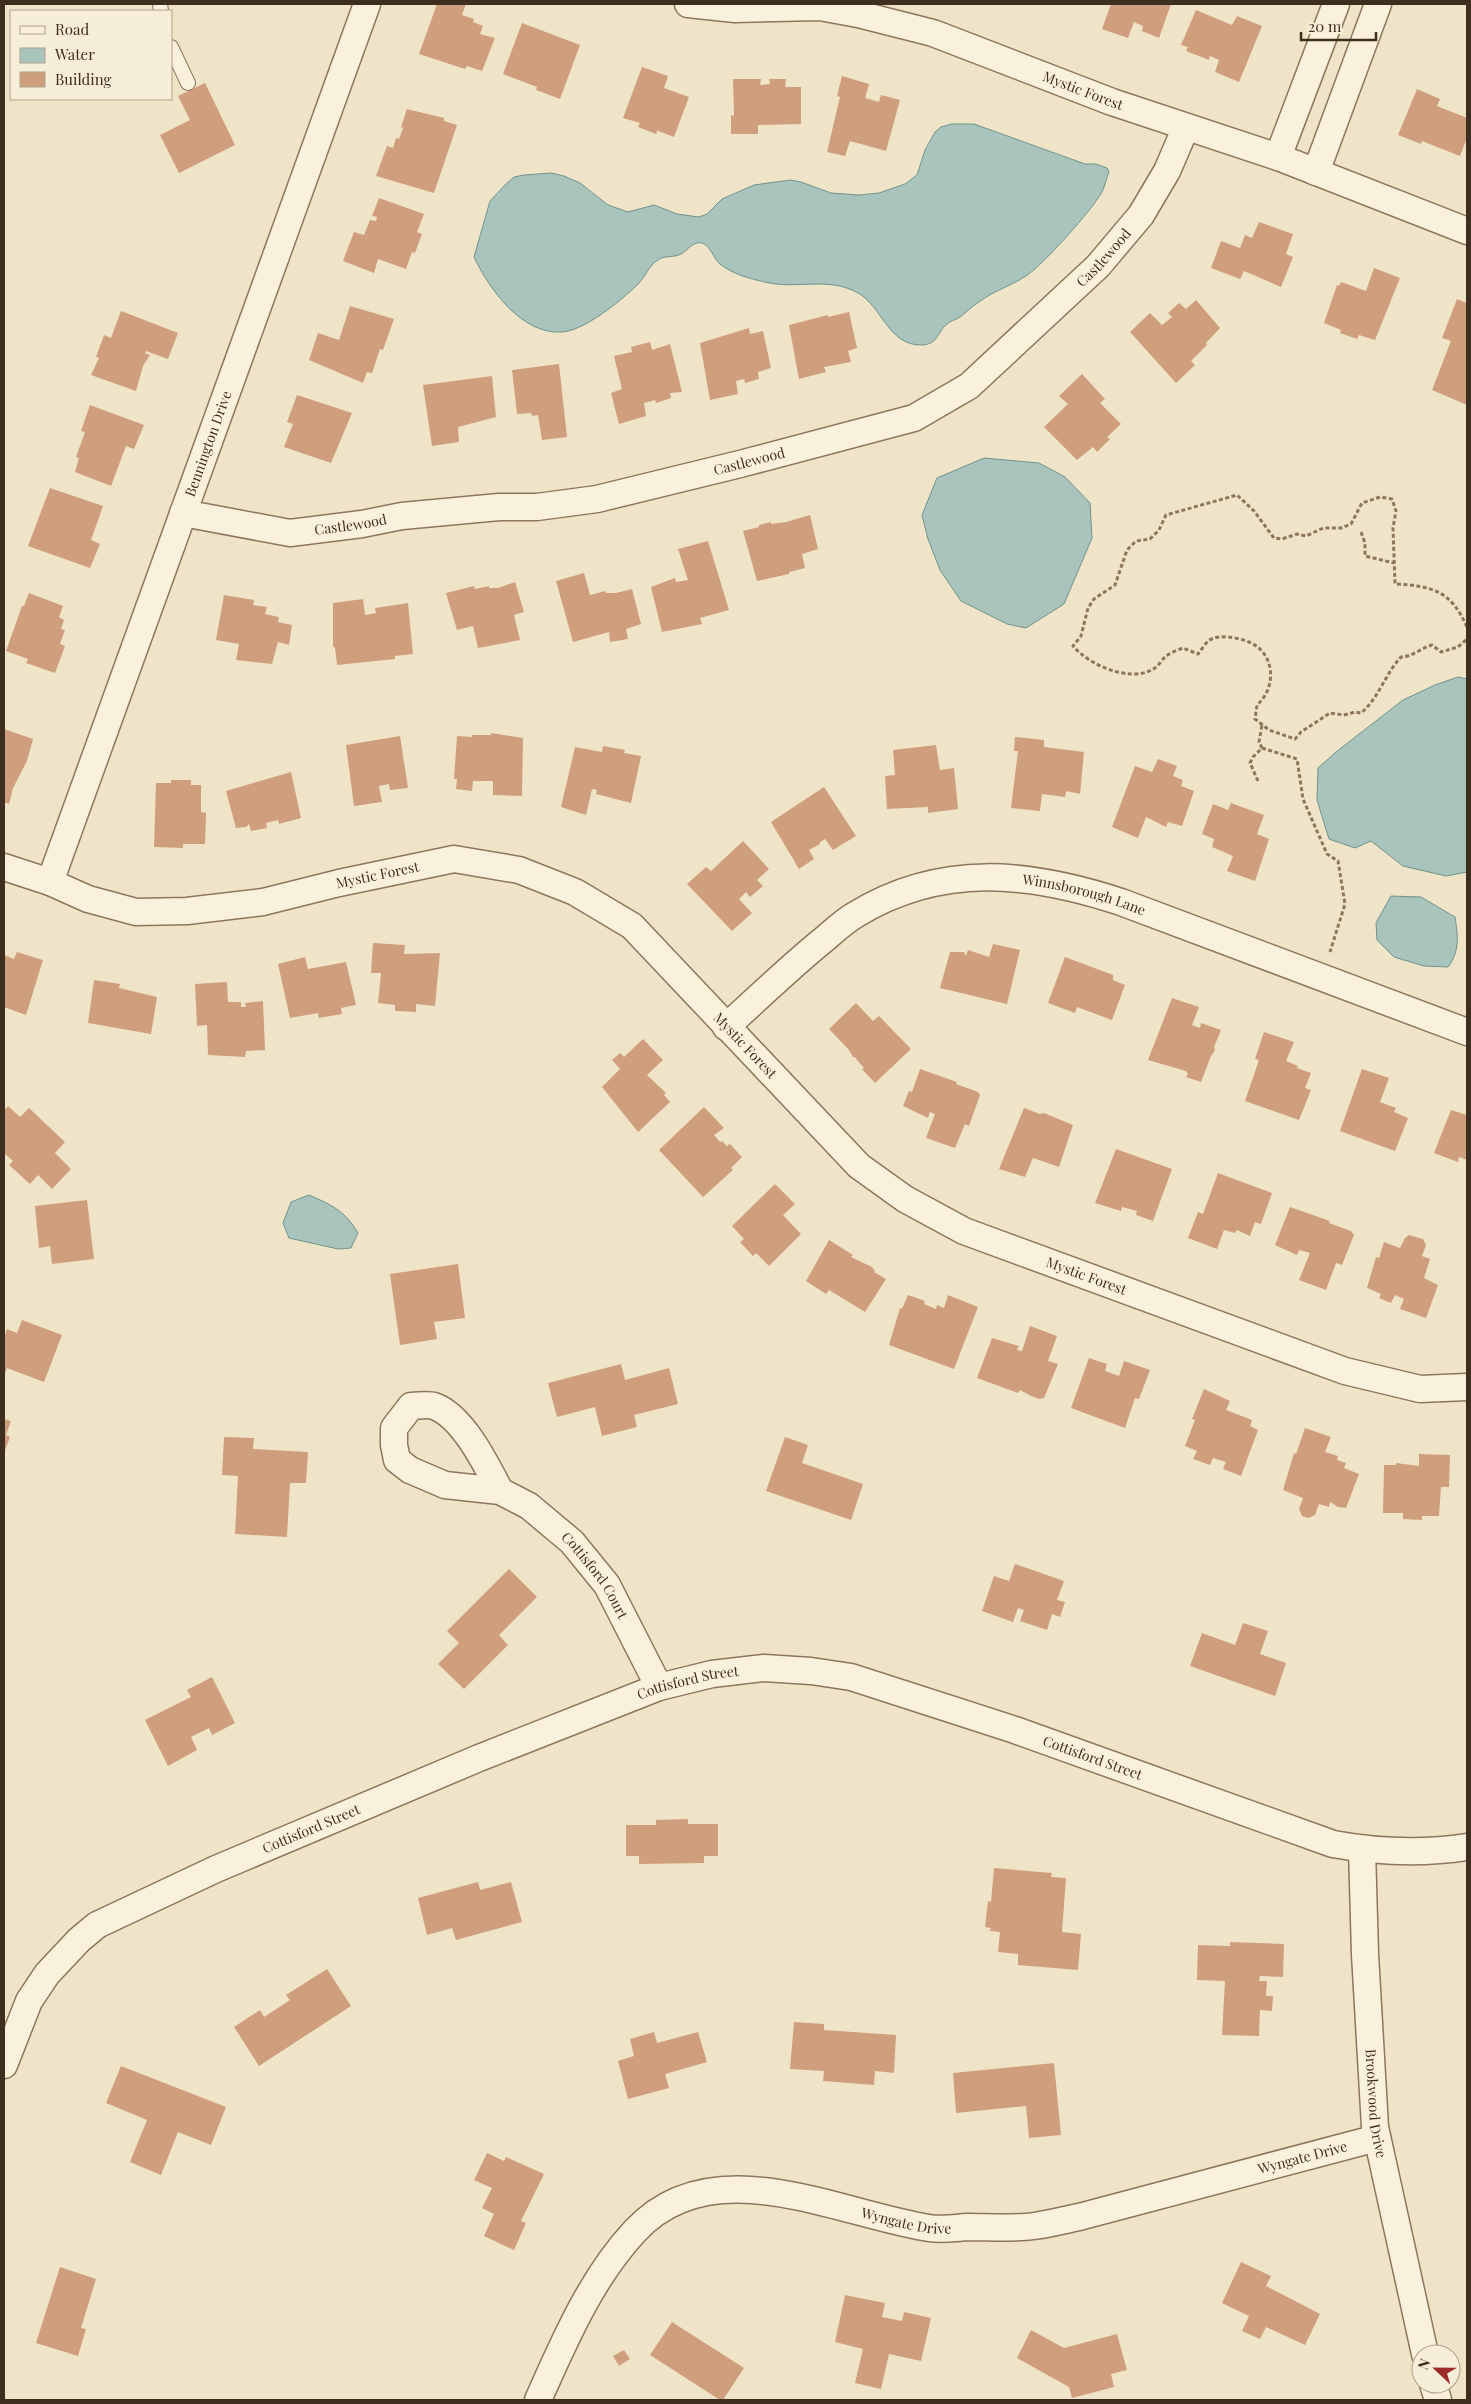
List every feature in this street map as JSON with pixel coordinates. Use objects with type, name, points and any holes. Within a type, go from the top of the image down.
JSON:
[{"type":"street","name":"Bennington Drive","points":[[50,882],[367,4]]},
{"type":"street","name":"Mystic Forest","points":[[688,4],[735,9],[820,8],[858,14],[933,33],[1112,102],[1278,157],[1467,231]]},
{"type":"street","points":[[1278,157],[1336,4]]},
{"type":"street","points":[[1316,172],[1378,4]]},
{"type":"street","name":"Castlewood","points":[[183,513],[290,533],[362,524],[402,516],[499,507],[537,507],[605,497],[914,418],[969,386],[1098,266],[1141,215],[1167,171],[1186,127]]},
{"type":"street","name":"Mystic Forest","points":[[4,867],[50,882],[88,899],[136,912],[187,911],[263,902],[339,883],[454,859],[519,870],[575,892],[632,926],[859,1166],[905,1199],[964,1231],[1344,1371],[1420,1389],[1467,1387]]},
{"type":"street","name":"Winnsborough Lane","points":[[726,1027],[810,951],[854,916],[893,895],[933,883],[981,876],[1034,880],[1076,887],[1467,1032]]},
{"type":"street","name":"Cottisford Court","points":[[500,1491],[529,1506],[572,1542],[607,1585],[659,1687]]},
{"type":"street","name":"Cottisford Street","points":[[4,2065],[29,2001],[47,1974],[80,1940],[97,1926],[216,1869],[479,1758],[659,1687],[712,1674],[764,1668],[811,1671],[851,1677],[1016,1730],[1333,1844],[1385,1852],[1440,1852],[1467,1847]]},
{"type":"street","name":"Brookwood Drive","points":[[1362,1849],[1365,1954],[1377,2138],[1423,2344]]},
{"type":"street","name":"Wyngate Drive","points":[[538,2400],[586,2301],[614,2256],[636,2229],[665,2208],[692,2196],[726,2189],[770,2192],[930,2228],[1033,2226],[1079,2217],[1377,2138]]},
{"type":"lane","points":[[172,49],[188,84]]},
{"type":"path","points":[[1467,627],[1459,608],[1446,596],[1431,589],[1395,584],[1393,528],[1396,511],[1392,499],[1380,497],[1362,503],[1351,524],[1341,528],[1324,528],[1306,536],[1297,534],[1282,539],[1274,538],[1244,500],[1237,495],[1229,495],[1220,501],[1166,514],[1159,530],[1150,539],[1136,542],[1127,550],[1115,585],[1094,599],[1088,608],[1081,636],[1073,646],[1102,666],[1121,674],[1130,674],[1154,669],[1167,655],[1183,648],[1198,654],[1209,641],[1217,637],[1230,637],[1245,641],[1259,647],[1266,657],[1272,678],[1264,699],[1257,705],[1255,719],[1282,736],[1295,738],[1330,713],[1344,715],[1355,712],[1361,713],[1367,708],[1392,666],[1401,657],[1408,657],[1423,647],[1432,645],[1441,652],[1458,647],[1467,639]]},
{"type":"path","points":[[1360,532],[1365,542],[1365,556],[1394,563]]},
{"type":"path","points":[[1262,725],[1259,742],[1262,748],[1297,759],[1303,799],[1327,854],[1338,861],[1345,904],[1330,952]]},
{"type":"path","points":[[1258,781],[1250,763],[1262,748]]},
{"type":"water","points":[[952,124],[974,124],[1085,164],[1096,164],[1107,168],[1109,172],[1103,190],[1097,200],[1044,261],[1026,276],[984,298],[960,317],[949,322],[931,343],[922,345],[910,344],[901,339],[866,299],[847,288],[824,284],[777,284],[748,278],[725,268],[718,262],[707,246],[702,243],[693,245],[681,254],[660,258],[640,282],[591,321],[571,330],[562,332],[547,331],[533,326],[509,308],[488,283],[474,257],[490,201],[514,177],[551,173],[580,183],[608,205],[628,212],[654,205],[677,214],[699,217],[707,214],[722,199],[754,185],[790,180],[831,193],[859,195],[879,193],[905,184],[917,175],[925,150],[935,132],[941,127]]},
{"type":"water","points":[[984,458],[1039,463],[1065,477],[1090,503],[1092,538],[1064,604],[1026,628],[1007,624],[961,601],[940,570],[928,539],[922,515],[937,478]]},
{"type":"water","points":[[1458,677],[1467,679],[1467,872],[1446,876],[1403,866],[1371,841],[1355,848],[1329,839],[1317,800],[1318,768],[1403,700]]},
{"type":"water","points":[[1391,896],[1421,897],[1455,917],[1457,943],[1455,955],[1448,967],[1424,966],[1394,957],[1377,940],[1376,923]]},
{"type":"water","points":[[309,1195],[325,1202],[343,1214],[353,1225],[358,1233],[351,1248],[338,1249],[289,1238],[283,1223],[291,1202]]},
{"type":"building","points":[[437,4],[466,4],[462,15],[474,19],[473,22],[483,26],[480,34],[495,38],[482,71],[467,66],[465,69],[419,54]]},
{"type":"building","points":[[1111,4],[1171,4],[1159,38],[1142,31],[1143,26],[1134,22],[1128,38],[1102,29]]},
{"type":"building","points":[[1196,10],[1232,25],[1237,16],[1262,26],[1239,82],[1215,72],[1219,60],[1210,56],[1209,60],[1186,51],[1188,47],[1181,45]]},
{"type":"building","points":[[522,23],[580,45],[560,99],[536,90],[537,87],[503,74]]},
{"type":"building","points":[[642,67],[668,76],[664,88],[689,97],[674,137],[658,131],[658,129],[656,134],[638,127],[640,123],[623,118]]},
{"type":"building","points":[[842,76],[869,84],[865,98],[879,102],[881,95],[900,100],[886,151],[850,141],[845,156],[827,152],[840,97],[837,96]]},
{"type":"building","points":[[733,79],[761,79],[760,85],[770,84],[769,79],[786,79],[785,87],[801,87],[801,124],[758,125],[758,134],[731,134],[731,115],[734,116]]},
{"type":"building","points":[[205,83],[235,145],[179,173],[160,135],[190,120],[178,96]]},
{"type":"building","points":[[1417,89],[1440,99],[1437,106],[1467,118],[1467,138],[1460,156],[1422,141],[1421,144],[1398,135]]},
{"type":"building","points":[[407,109],[444,118],[444,121],[457,125],[434,193],[376,176],[387,146],[393,148],[396,138],[399,139]]},
{"type":"building","points":[[379,198],[424,214],[417,232],[422,234],[415,253],[412,252],[406,269],[378,259],[374,273],[343,261],[354,232],[364,235],[370,220],[376,221],[377,217],[372,216]]},
{"type":"building","points":[[1259,222],[1293,234],[1286,254],[1293,257],[1281,287],[1244,271],[1240,279],[1211,268],[1221,241],[1240,248],[1245,235],[1252,238]]},
{"type":"building","points":[[1374,268],[1400,278],[1375,340],[1359,335],[1357,339],[1340,333],[1341,330],[1324,323],[1337,285],[1339,286],[1341,282],[1366,291]]},
{"type":"building","points":[[1457,299],[1467,303],[1467,405],[1432,390],[1451,341],[1442,338]]},
{"type":"building","points":[[1196,300],[1220,328],[1191,361],[1195,365],[1176,383],[1130,332],[1150,313],[1162,325],[1172,317],[1168,313],[1179,303],[1186,309]]},
{"type":"building","points":[[350,306],[394,319],[383,350],[380,349],[372,373],[367,372],[363,383],[309,360],[318,333],[339,340]]},
{"type":"building","points":[[121,311],[178,333],[168,359],[146,351],[145,353],[150,355],[143,366],[136,391],[91,375],[99,358],[96,357],[104,335],[111,338]]},
{"type":"building","points":[[849,312],[857,348],[848,351],[851,362],[824,367],[826,372],[799,379],[789,325],[828,315],[828,317]]},
{"type":"building","points":[[749,328],[750,334],[763,331],[771,368],[758,372],[759,379],[745,383],[744,379],[736,381],[738,394],[710,400],[700,343]]},
{"type":"building","points":[[650,342],[652,350],[670,344],[682,392],[670,393],[671,398],[656,403],[655,400],[644,403],[646,416],[619,424],[611,393],[622,389],[614,356],[632,352],[631,347]]},
{"type":"building","points":[[559,364],[567,437],[542,440],[538,415],[532,416],[531,413],[517,414],[512,370]]},
{"type":"building","points":[[1082,374],[1105,399],[1100,403],[1121,424],[1107,437],[1110,439],[1097,452],[1093,447],[1077,460],[1044,427],[1068,404],[1059,396]]},
{"type":"building","points":[[492,376],[496,417],[458,427],[459,442],[432,446],[423,385]]},
{"type":"building","points":[[297,395],[352,413],[331,463],[284,447],[293,424],[287,422]]},
{"type":"building","points":[[90,405],[144,425],[134,449],[126,446],[111,486],[75,472],[79,458],[76,457],[85,432],[81,431]]},
{"type":"building","points":[[50,488],[103,506],[91,540],[100,544],[90,568],[28,546]]},
{"type":"building","points":[[810,515],[818,549],[802,554],[805,568],[789,572],[789,574],[757,581],[743,531],[771,522],[771,524],[786,522]]},
{"type":"building","points":[[708,541],[729,610],[700,618],[702,624],[662,632],[651,587],[675,578],[676,582],[688,580],[678,549]]},
{"type":"building","points":[[584,573],[590,595],[605,591],[606,593],[616,593],[632,589],[641,624],[626,629],[628,639],[610,642],[609,632],[573,642],[556,581]]},
{"type":"building","points":[[515,582],[524,612],[514,615],[520,640],[478,648],[473,626],[457,630],[446,593],[474,586],[475,589],[489,586],[489,588],[498,588]]},
{"type":"building","points":[[29,593],[63,606],[59,617],[64,620],[61,629],[65,630],[60,644],[65,646],[55,673],[26,663],[28,659],[6,651],[22,606],[24,606]]},
{"type":"building","points":[[224,595],[254,600],[253,605],[267,607],[265,614],[279,617],[278,622],[292,625],[289,645],[278,642],[272,664],[236,660],[239,644],[216,640]]},
{"type":"building","points":[[363,599],[365,615],[376,613],[375,608],[408,603],[413,654],[395,656],[395,659],[337,665],[335,648],[333,646],[333,603]]},
{"type":"building","points":[[4,729],[33,739],[27,761],[13,788],[9,804],[4,802]]},
{"type":"building","points":[[491,733],[523,738],[522,796],[493,795],[493,781],[473,781],[472,791],[456,789],[457,779],[454,779],[457,736],[472,737],[472,735],[491,735]]},
{"type":"building","points":[[400,736],[408,788],[390,790],[389,784],[379,786],[382,802],[354,806],[346,745]]},
{"type":"building","points":[[1015,737],[1044,740],[1044,747],[1084,752],[1080,794],[1066,791],[1065,797],[1042,794],[1040,811],[1011,808],[1018,751],[1014,751]]},
{"type":"building","points":[[936,745],[940,770],[954,768],[958,809],[928,813],[928,807],[887,809],[885,776],[895,775],[893,750]]},
{"type":"building","points":[[603,746],[625,750],[624,753],[641,756],[631,803],[596,794],[597,790],[592,789],[586,815],[561,807],[575,747],[602,752]]},
{"type":"building","points":[[1158,759],[1177,766],[1173,776],[1183,780],[1181,786],[1194,791],[1182,826],[1168,822],[1166,827],[1146,817],[1138,838],[1112,827],[1135,766],[1152,772]]},
{"type":"building","points":[[291,772],[301,818],[279,824],[278,820],[266,823],[267,828],[251,831],[249,824],[246,827],[236,828],[226,791]]},
{"type":"building","points":[[171,780],[191,780],[191,785],[201,785],[201,812],[206,813],[205,844],[183,844],[183,848],[154,847],[156,783],[171,783]]},
{"type":"building","points":[[824,787],[856,836],[833,850],[825,839],[809,850],[814,859],[799,869],[771,822]]},
{"type":"building","points":[[1231,803],[1264,815],[1257,834],[1269,839],[1255,881],[1227,871],[1233,856],[1212,847],[1214,839],[1202,834],[1213,804],[1228,810]]},
{"type":"building","points":[[743,841],[769,869],[757,880],[763,886],[750,897],[746,892],[739,899],[752,913],[732,931],[687,884],[706,867],[711,871]]},
{"type":"building","points":[[373,943],[405,945],[404,954],[440,953],[435,1006],[416,1004],[416,1012],[395,1011],[395,1005],[378,1003],[381,973],[371,973]]},
{"type":"building","points":[[993,944],[1020,950],[1007,1004],[940,988],[950,952],[964,952],[966,956],[968,950],[989,957]]},
{"type":"building","points":[[17,952],[43,960],[26,1015],[4,1007],[4,955],[14,959]]},
{"type":"building","points":[[305,957],[308,969],[346,962],[356,1005],[341,1008],[342,1014],[319,1018],[318,1013],[290,1018],[278,964]]},
{"type":"building","points":[[1065,957],[1113,975],[1113,980],[1125,985],[1112,1020],[1077,1007],[1075,1013],[1048,1003]]},
{"type":"building","points":[[94,980],[120,984],[119,988],[157,997],[151,1034],[88,1023]]},
{"type":"building","points":[[227,982],[228,1002],[241,1002],[241,1007],[246,1007],[245,1003],[263,1001],[265,1050],[246,1051],[245,1057],[208,1055],[207,1025],[197,1026],[195,984]]},
{"type":"building","points":[[1172,998],[1199,1007],[1192,1025],[1200,1028],[1201,1023],[1221,1030],[1214,1047],[1215,1050],[1201,1082],[1186,1077],[1188,1074],[1186,1071],[1148,1060]]},
{"type":"building","points":[[856,1003],[873,1021],[879,1016],[911,1049],[875,1083],[862,1069],[864,1068],[857,1058],[853,1057],[849,1050],[829,1029]]},
{"type":"building","points":[[1264,1032],[1294,1042],[1286,1061],[1298,1066],[1297,1068],[1311,1073],[1305,1088],[1311,1090],[1299,1120],[1245,1101],[1259,1060],[1255,1059]]},
{"type":"building","points":[[643,1039],[663,1060],[647,1075],[666,1093],[664,1095],[670,1102],[638,1132],[602,1087],[620,1069],[612,1060],[620,1053],[624,1057]]},
{"type":"building","points":[[920,1069],[957,1082],[956,1084],[978,1092],[980,1095],[969,1126],[965,1124],[955,1148],[926,1138],[935,1114],[930,1112],[928,1118],[903,1106],[909,1091],[912,1092]]},
{"type":"building","points":[[1362,1069],[1389,1078],[1380,1102],[1396,1108],[1394,1112],[1408,1118],[1395,1151],[1340,1131]]},
{"type":"building","points":[[8,1106],[20,1117],[29,1108],[65,1142],[55,1153],[71,1169],[52,1189],[38,1175],[30,1184],[9,1165],[13,1161],[4,1153],[4,1111]]},
{"type":"building","points":[[704,1107],[724,1128],[714,1135],[727,1146],[730,1144],[742,1157],[731,1168],[733,1170],[703,1197],[659,1150]]},
{"type":"building","points":[[1024,1108],[1040,1114],[1044,1113],[1073,1125],[1059,1167],[1033,1158],[1025,1177],[999,1169]]},
{"type":"building","points":[[1451,1110],[1467,1115],[1467,1160],[1459,1157],[1458,1162],[1434,1153]]},
{"type":"building","points":[[1116,1149],[1172,1169],[1153,1221],[1136,1215],[1137,1211],[1122,1207],[1121,1211],[1095,1203]]},
{"type":"building","points":[[1218,1173],[1272,1193],[1261,1224],[1255,1222],[1250,1236],[1237,1230],[1235,1233],[1224,1230],[1217,1249],[1188,1238],[1198,1212],[1203,1214]]},
{"type":"building","points":[[775,1184],[795,1204],[783,1215],[801,1234],[769,1266],[756,1253],[753,1256],[740,1242],[744,1239],[732,1226]]},
{"type":"building","points":[[87,1200],[94,1259],[52,1264],[50,1246],[39,1248],[35,1206]]},
{"type":"building","points":[[1290,1207],[1330,1221],[1329,1223],[1351,1231],[1354,1235],[1342,1265],[1336,1263],[1326,1290],[1299,1280],[1310,1253],[1299,1250],[1297,1255],[1275,1245]]},
{"type":"building","points":[[1409,1235],[1423,1239],[1426,1245],[1422,1256],[1430,1259],[1424,1278],[1438,1285],[1426,1318],[1400,1309],[1404,1299],[1395,1295],[1391,1303],[1379,1298],[1381,1294],[1367,1288],[1376,1257],[1379,1258],[1384,1242],[1400,1248],[1405,1238]]},
{"type":"building","points":[[829,1240],[853,1255],[851,1257],[872,1267],[874,1272],[886,1279],[865,1312],[829,1290],[826,1294],[806,1281]]},
{"type":"building","points":[[458,1264],[465,1318],[434,1322],[437,1339],[400,1345],[390,1274]]},
{"type":"building","points":[[908,1295],[925,1301],[924,1304],[936,1309],[937,1305],[944,1308],[948,1295],[978,1307],[954,1369],[889,1345],[900,1308],[902,1309]]},
{"type":"building","points":[[22,1320],[62,1335],[44,1382],[7,1368],[4,1376],[4,1339],[7,1329],[17,1333]]},
{"type":"building","points":[[1030,1326],[1057,1336],[1048,1361],[1058,1364],[1044,1398],[1039,1399],[1020,1390],[1018,1393],[977,1378],[992,1338],[1019,1346],[1017,1350],[1022,1351]]},
{"type":"building","points":[[1089,1358],[1107,1364],[1105,1371],[1119,1376],[1124,1361],[1150,1370],[1139,1399],[1135,1398],[1125,1428],[1071,1408]]},
{"type":"building","points":[[621,1364],[625,1380],[669,1368],[678,1404],[634,1415],[637,1427],[602,1436],[595,1407],[557,1417],[548,1383]]},
{"type":"building","points":[[1204,1389],[1230,1401],[1226,1410],[1252,1420],[1250,1426],[1258,1430],[1241,1476],[1223,1469],[1226,1462],[1213,1458],[1210,1465],[1193,1459],[1197,1451],[1185,1446],[1195,1420],[1192,1419]]},
{"type":"building","points":[[4,1419],[11,1421],[6,1435],[10,1437],[4,1453]]},
{"type":"building","points":[[1305,1428],[1331,1437],[1325,1452],[1338,1456],[1337,1460],[1346,1463],[1344,1468],[1359,1474],[1346,1508],[1338,1507],[1330,1502],[1329,1507],[1319,1504],[1315,1515],[1308,1518],[1302,1516],[1299,1509],[1303,1498],[1283,1490],[1294,1453],[1296,1454]]},
{"type":"building","points":[[224,1437],[254,1438],[253,1449],[308,1452],[306,1483],[290,1483],[287,1537],[235,1534],[238,1476],[222,1475]]},
{"type":"building","points":[[785,1437],[808,1445],[802,1463],[863,1484],[851,1520],[766,1491]]},
{"type":"building","points":[[1419,1454],[1450,1455],[1449,1487],[1441,1487],[1439,1516],[1422,1516],[1422,1520],[1403,1519],[1403,1513],[1383,1513],[1384,1465],[1396,1465],[1396,1463],[1419,1466]]},
{"type":"building","points":[[1015,1564],[1064,1581],[1057,1600],[1065,1602],[1060,1617],[1052,1614],[1047,1630],[1020,1621],[1024,1610],[1018,1608],[1013,1622],[982,1611],[994,1576],[1009,1581]]},
{"type":"building","points":[[509,1569],[537,1597],[499,1635],[508,1645],[464,1689],[438,1664],[459,1643],[447,1631]]},
{"type":"building","points":[[1243,1623],[1268,1631],[1260,1654],[1286,1663],[1275,1696],[1190,1666],[1202,1633],[1235,1645]]},
{"type":"building","points":[[212,1677],[235,1723],[212,1735],[209,1728],[191,1737],[197,1750],[168,1766],[145,1720],[191,1697],[187,1690]]},
{"type":"building","points":[[688,1819],[688,1824],[718,1824],[718,1856],[704,1856],[704,1863],[639,1864],[639,1856],[626,1856],[626,1825],[656,1825],[656,1820]]},
{"type":"building","points":[[994,1868],[1052,1873],[1051,1877],[1066,1878],[1062,1932],[1081,1934],[1078,1970],[1018,1965],[1018,1954],[998,1952],[1000,1932],[990,1931],[991,1928],[985,1927],[988,1901],[991,1902]]},
{"type":"building","points":[[478,1882],[480,1890],[511,1882],[522,1922],[456,1940],[452,1928],[427,1935],[418,1898]]},
{"type":"building","points":[[1230,1942],[1284,1944],[1283,1977],[1260,1976],[1259,1981],[1267,1981],[1266,1996],[1273,1996],[1272,2011],[1260,2010],[1259,2036],[1222,2035],[1225,1981],[1197,1980],[1198,1945],[1230,1946]]},
{"type":"building","points":[[327,1969],[351,2006],[259,2066],[234,2027],[260,2010],[264,2017],[290,2000],[286,1995]]},
{"type":"building","points":[[794,2022],[824,2024],[824,2030],[896,2035],[894,2073],[875,2071],[874,2085],[823,2081],[824,2071],[790,2069]]},
{"type":"building","points":[[654,2032],[657,2043],[698,2032],[707,2062],[665,2074],[669,2088],[628,2099],[618,2061],[634,2056],[630,2039]]},
{"type":"building","points":[[1054,2063],[1061,2135],[1029,2138],[1026,2106],[956,2113],[953,2073]]},
{"type":"building","points":[[121,2066],[226,2107],[211,2145],[178,2132],[161,2175],[130,2162],[147,2120],[106,2103]]},
{"type":"building","points":[[487,2153],[504,2161],[506,2157],[544,2174],[521,2221],[526,2223],[514,2250],[484,2236],[494,2214],[482,2208],[492,2188],[474,2180]]},
{"type":"building","points":[[1241,2262],[1271,2276],[1266,2286],[1320,2314],[1305,2345],[1266,2327],[1260,2339],[1242,2331],[1249,2316],[1222,2303]]},
{"type":"building","points":[[60,2267],[96,2279],[81,2328],[86,2329],[78,2356],[36,2343]]},
{"type":"building","points":[[845,2295],[885,2303],[882,2317],[902,2321],[904,2312],[931,2318],[921,2361],[889,2354],[881,2389],[855,2383],[863,2349],[835,2342]]},
{"type":"building","points":[[672,2322],[744,2368],[723,2400],[720,2400],[650,2355]]},
{"type":"building","points":[[1031,2330],[1064,2348],[1117,2334],[1127,2370],[1111,2374],[1114,2387],[1072,2398],[1069,2387],[1017,2358]]},
{"type":"building","points":[[624,2350],[630,2359],[619,2366],[613,2356]]}]
